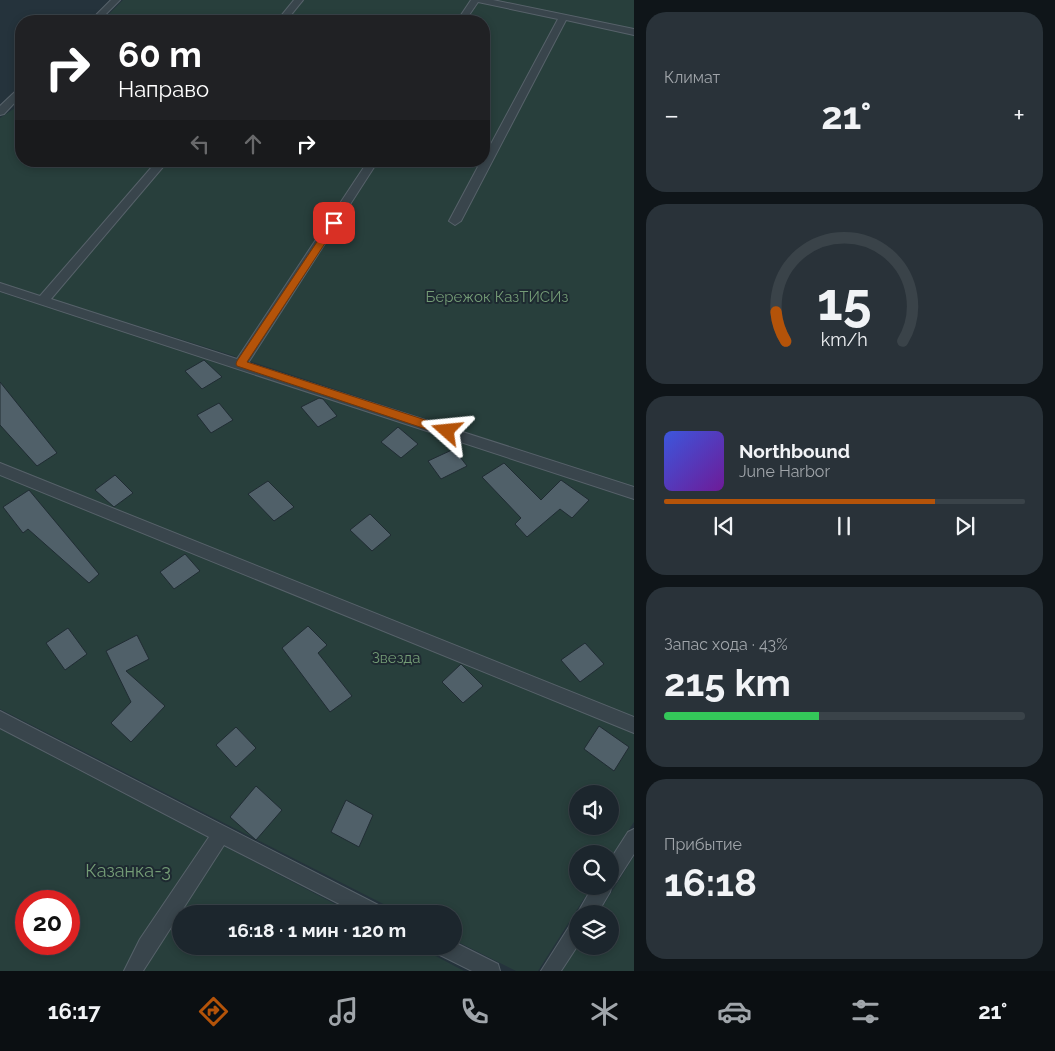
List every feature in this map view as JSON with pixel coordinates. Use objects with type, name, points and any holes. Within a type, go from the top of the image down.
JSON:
[{"type":"lane","points":[[100,15],[116,0]]},
{"type":"lane","points":[[286,15],[299,0]]},
{"type":"lane","points":[[465,15],[475,0]]},
{"type":"lane","points":[[480,0],[634,32]]},
{"type":"lane","points":[[490,154],[563,17]]},
{"type":"lane","points":[[0,112],[15,97]]},
{"type":"lane","points":[[44,300],[158,167]]},
{"type":"lane","points":[[241,364],[369,167]]},
{"type":"lane","points":[[455,220],[483,167]]},
{"type":"lane","points":[[0,286],[634,493]]},
{"type":"lane","points":[[0,469],[634,725]]},
{"type":"lane","points":[[0,719],[360,905]]},
{"type":"lane","points":[[133,971],[147,946],[221,834]]},
{"type":"lane","points":[[619,862],[634,838]]},
{"type":"lane","points":[[550,971],[569,942]]},
{"type":"lane","points":[[460,955],[491,971]]},
{"type":"green space","name":"Бережок КазТИСИз","points":[[123,0],[634,0],[634,487],[231,355],[0,283],[0,118],[15,108],[15,167],[490,167],[490,15],[108,15]]},
{"type":"green space","name":"Звезда","points":[[0,292],[206,357],[634,500],[634,822],[619,845],[569,845],[569,895],[586,895],[580,905],[569,905],[569,922],[538,971],[516,971],[462,944],[462,905],[385,905],[0,709]]},
{"type":"green space","name":"Казанка-3","points":[[0,729],[337,905],[172,905],[172,955],[434,955],[464,971],[0,971]]},
{"type":"green space","points":[[634,856],[634,971],[562,971],[572,955],[619,955],[619,905],[604,905],[610,895],[619,895],[619,880]]},
{"type":"building","points":[[204,360],[222,377],[202,389],[185,371]]},
{"type":"building","points":[[0,382],[57,453],[37,466],[0,425]]},
{"type":"building","points":[[319,398],[323,399],[337,416],[318,427],[301,407]]},
{"type":"building","points":[[219,403],[233,420],[211,433],[197,415]]},
{"type":"building","points":[[398,427],[418,444],[401,458],[381,442]]},
{"type":"building","points":[[454,449],[467,466],[441,479],[428,461]]},
{"type":"building","points":[[504,463],[541,500],[561,480],[589,500],[572,518],[560,509],[527,537],[515,524],[521,518],[482,477]]},
{"type":"building","points":[[115,475],[133,493],[114,507],[95,490]]},
{"type":"building","points":[[268,481],[294,507],[274,521],[248,494]]},
{"type":"building","points":[[29,490],[99,574],[89,583],[28,529],[23,533],[3,507]]},
{"type":"building","points":[[370,514],[391,535],[372,551],[350,530]]},
{"type":"building","points":[[185,554],[200,571],[174,589],[160,572]]},
{"type":"building","points":[[308,626],[327,645],[318,653],[352,696],[330,712],[282,648]]},
{"type":"building","points":[[68,628],[87,654],[65,670],[46,643]]},
{"type":"building","points":[[137,635],[149,659],[126,671],[165,706],[131,742],[111,723],[131,702],[106,651]]},
{"type":"building","points":[[585,643],[604,664],[580,682],[561,660]]},
{"type":"building","points":[[461,664],[483,686],[463,703],[442,682]]},
{"type":"building","points":[[599,726],[629,747],[614,771],[584,749]]},
{"type":"building","points":[[236,727],[256,748],[236,767],[216,745]]},
{"type":"building","points":[[256,786],[282,810],[256,840],[230,817]]},
{"type":"building","points":[[346,800],[373,815],[359,847],[331,832]]},
{"type":"route","points":[[334,223],[241,364],[447,431]]}]
